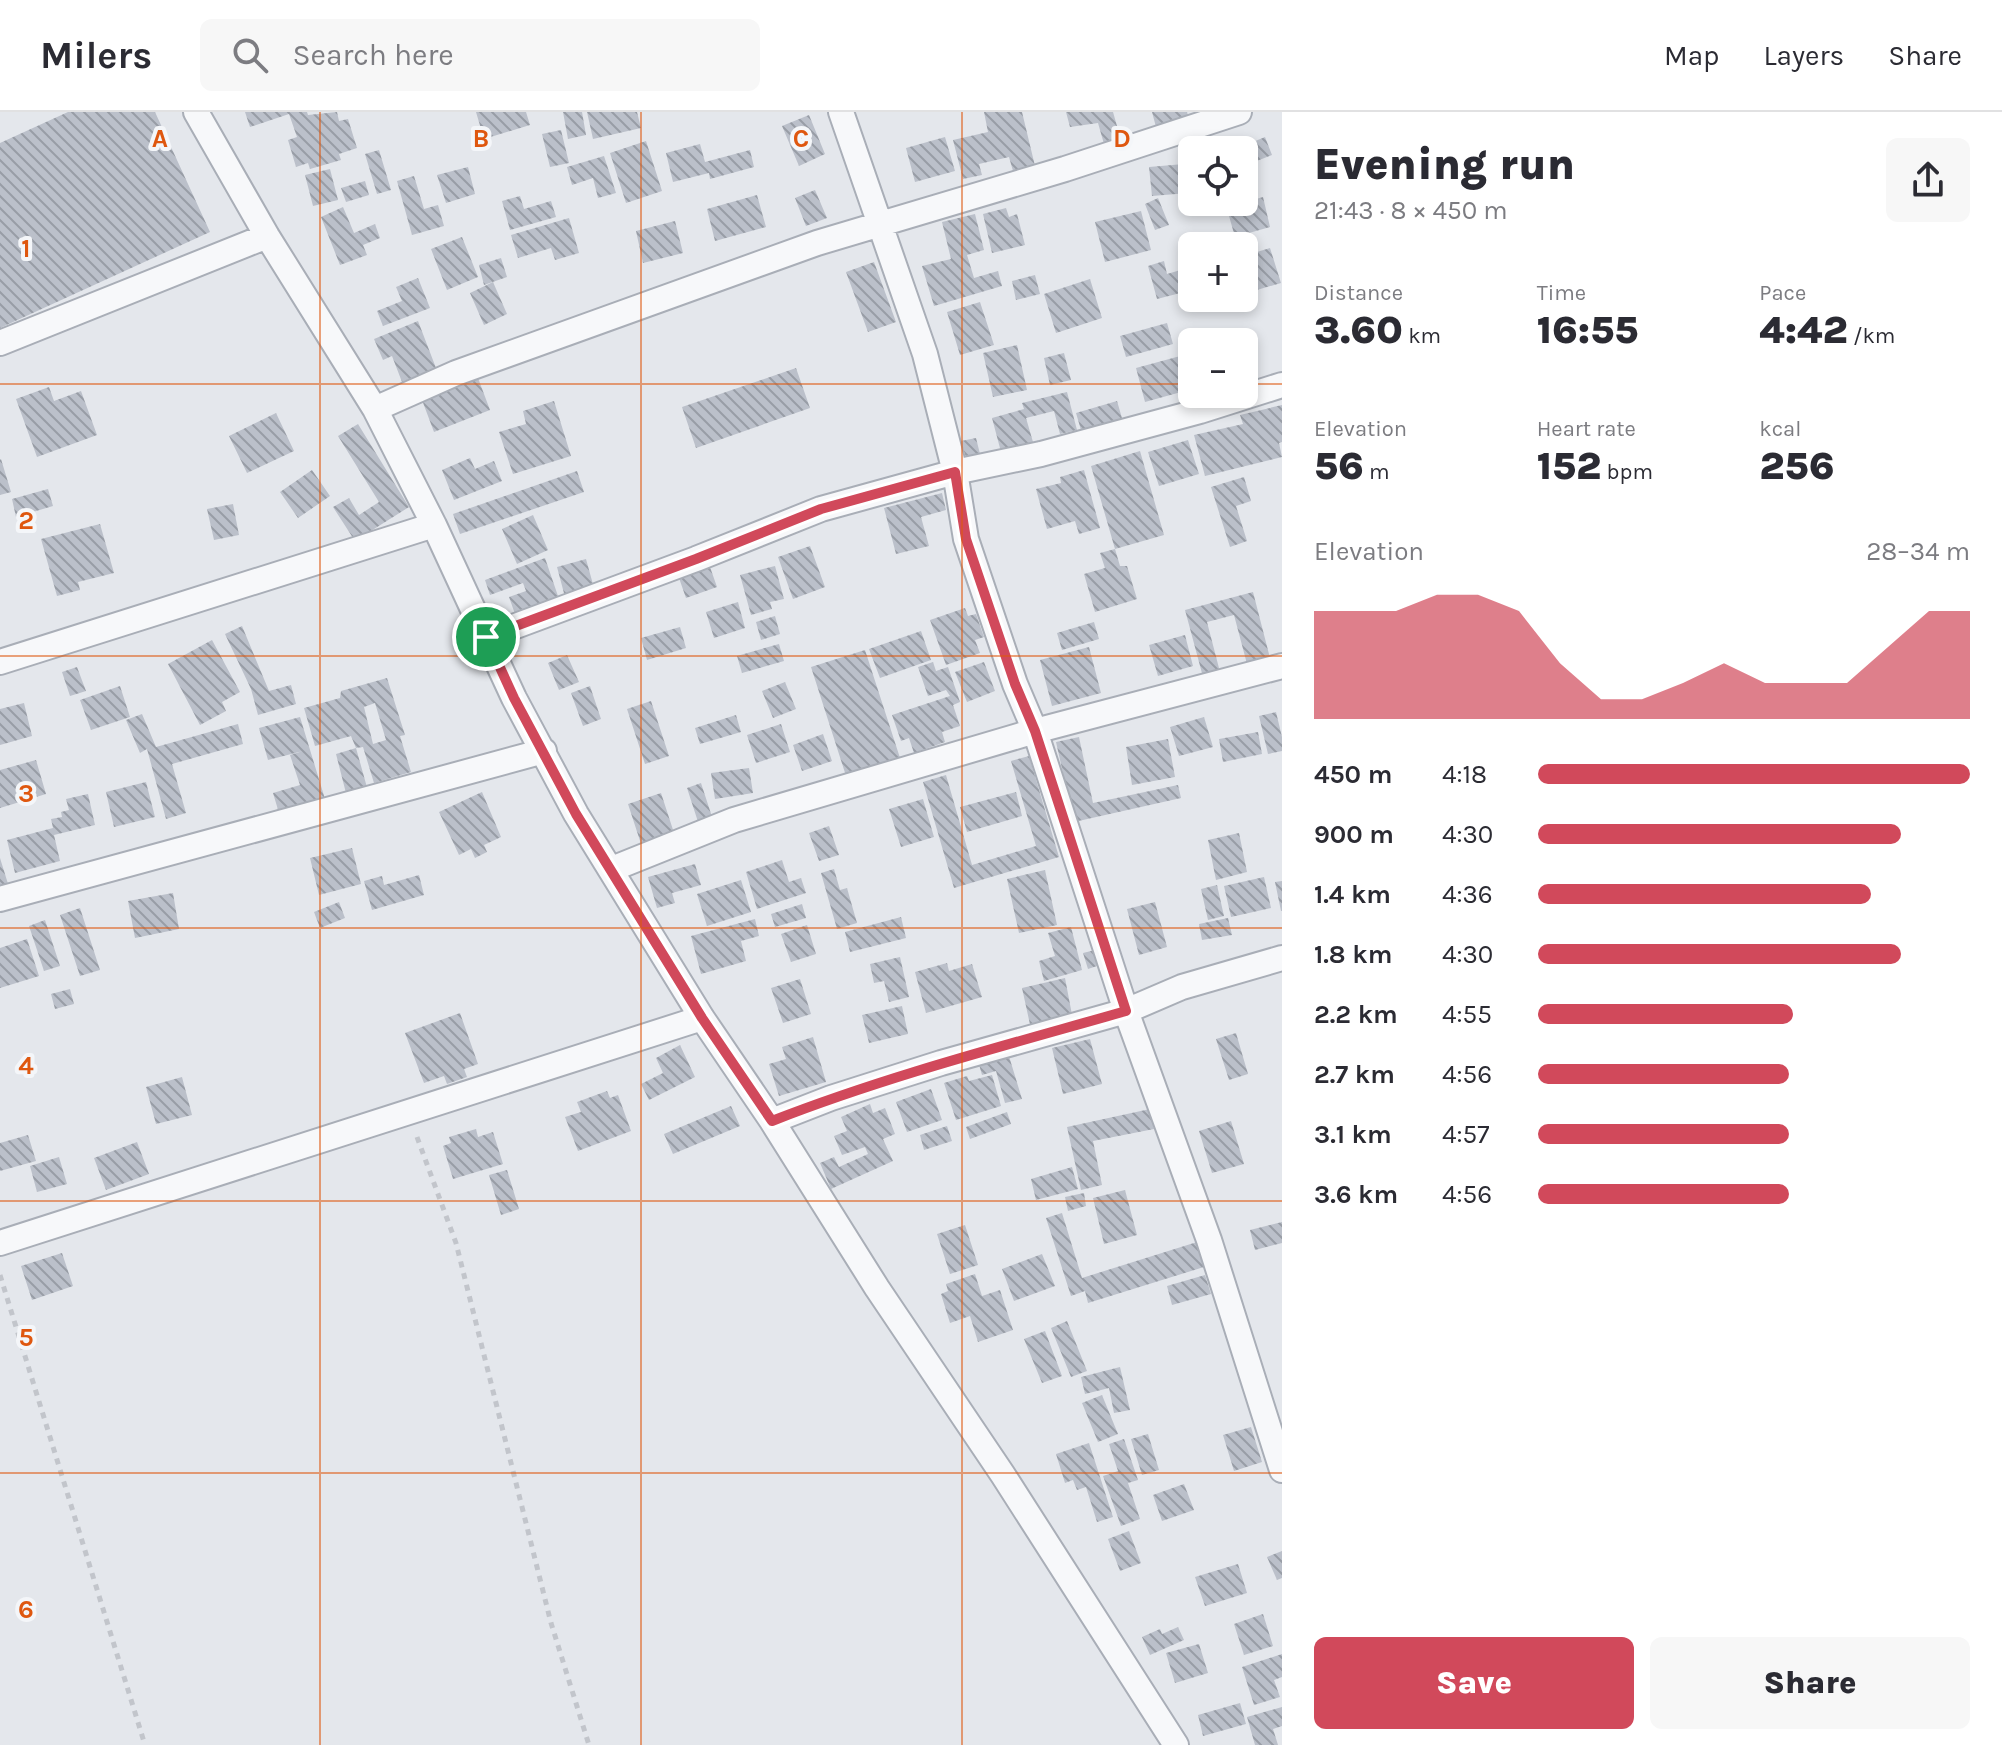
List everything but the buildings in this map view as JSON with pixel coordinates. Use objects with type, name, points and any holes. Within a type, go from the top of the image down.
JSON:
[{"type":"street","points":[[196,112],[267,236],[375,409],[434,525],[514,698],[576,814],[702,1018],[1003,1475],[1176,1745]]},
{"type":"street","points":[[841,112],[925,354],[955,472],[966,539],[1015,684],[1035,731],[1126,1011],[1209,1240],[1282,1470]]},
{"type":"street","points":[[375,409],[456,373],[817,243],[1239,112]]},
{"type":"street","points":[[0,343],[267,236]]},
{"type":"street","points":[[486,637],[821,509],[955,472],[1056,451],[1282,385]]},
{"type":"street","points":[[0,662],[434,525]]},
{"type":"street","points":[[612,869],[734,820],[1035,731],[1282,666]]},
{"type":"street","points":[[0,899],[544,751]]},
{"type":"street","points":[[772,1121],[831,1098],[941,1063],[1126,1011],[1182,987],[1282,958]]},
{"type":"street","points":[[0,1243],[702,1018]]},
{"type":"path","points":[[409,1114],[456,1243],[551,1623],[589,1745]]},
{"type":"path","points":[[0,1275],[145,1745]]},
{"type":"route","points":[[955,472],[966,539],[1015,684],[1035,731],[1126,1011],[941,1063],[831,1098],[772,1121],[702,1018],[576,814],[514,698],[486,637],[821,509],[955,472]]}]
